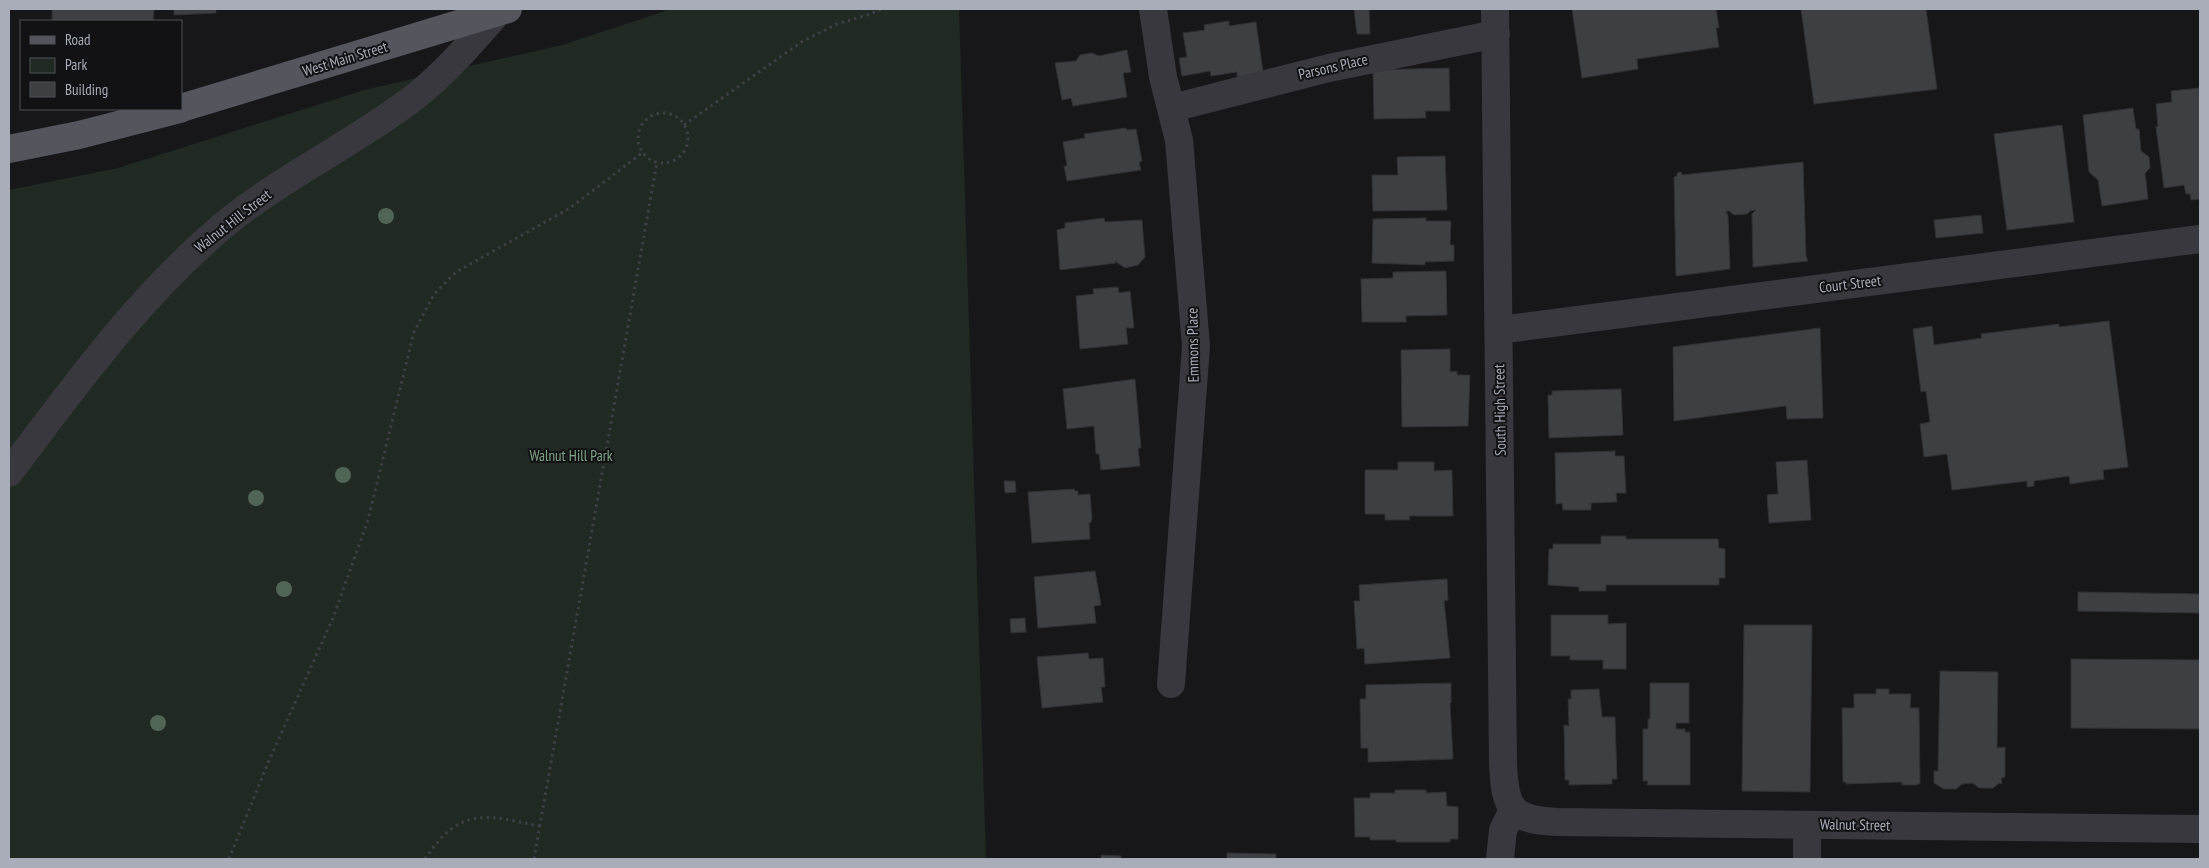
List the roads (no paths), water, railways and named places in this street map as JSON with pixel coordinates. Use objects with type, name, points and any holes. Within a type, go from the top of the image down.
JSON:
[{"type":"main road","name":"West Main Street","points":[[182,109],[503,10]]},
{"type":"main road","name":"West Main Street","points":[[9,149],[79,136],[177,110]]},
{"type":"street","name":"Emmons Place","points":[[1153,9],[1163,77],[1179,140],[1196,352],[1171,684]]},
{"type":"street","name":"Walnut Hill Street","points":[[9,473],[121,326],[177,267],[256,201],[416,96],[454,61],[503,10]]},
{"type":"street","name":"Parsons Place","points":[[1172,108],[1329,68],[1496,21]]},
{"type":"street","name":"South High Street","points":[[1496,21],[1504,769],[1507,796],[1513,810]]},
{"type":"street","name":"Court Street","points":[[1499,330],[2200,239]]},
{"type":"street","name":"Walnut Street","points":[[1513,810],[1527,818],[1550,822],[2200,829]]},
{"type":"street","points":[[1500,859],[1503,830],[1513,810]]},
{"type":"street","points":[[1807,824],[1807,859]]},
{"type":"park label","name":"Walnut Hill Park","points":[[571,456]]}]
